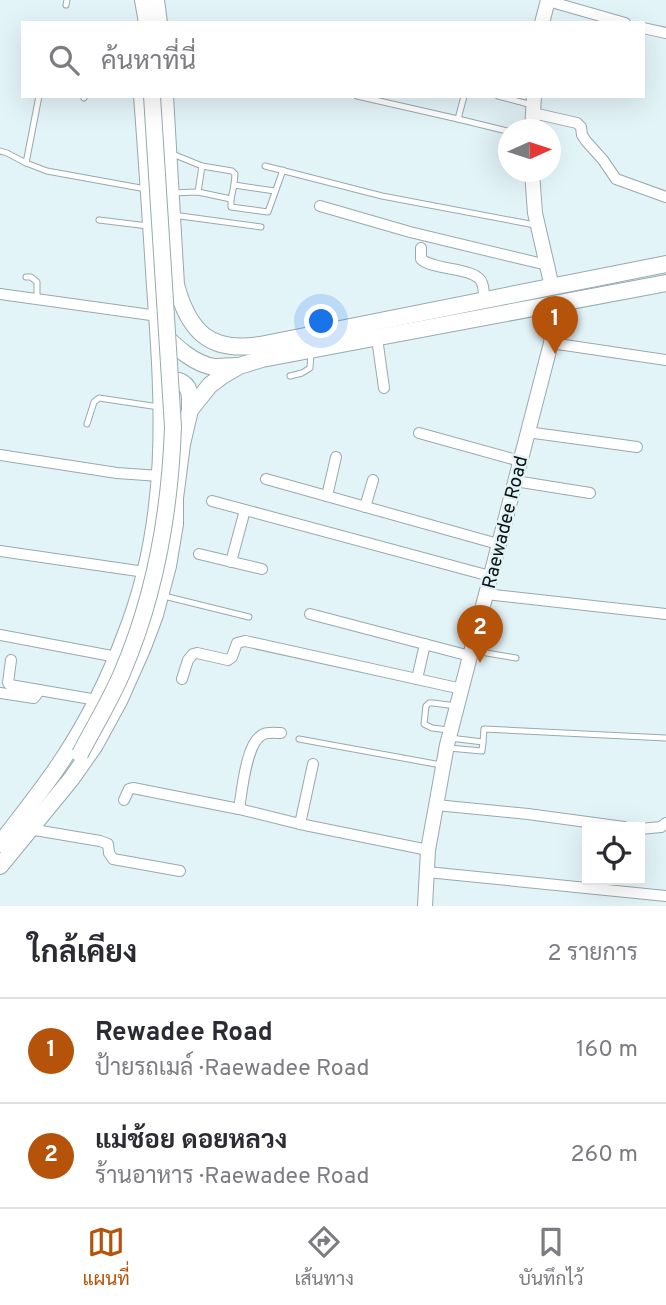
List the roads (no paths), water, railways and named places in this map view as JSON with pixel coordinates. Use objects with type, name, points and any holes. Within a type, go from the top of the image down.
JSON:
[{"type":"main road","points":[[135,0],[137,21]]},
{"type":"main road","points":[[143,0],[156,21]]},
{"type":"main road","points":[[156,0],[157,21]]},
{"type":"main road","points":[[0,844],[63,758],[97,700],[136,606],[157,518],[162,406],[142,98]]},
{"type":"main road","points":[[55,799],[112,694],[134,642],[146,608],[166,516],[173,427],[152,98]]},
{"type":"main road","points":[[165,98],[176,285],[189,319],[206,338]]},
{"type":"main road","points":[[187,355],[184,346],[187,339],[193,337],[206,338],[229,347],[244,348],[666,264]]},
{"type":"main road","points":[[190,410],[210,385],[240,366],[261,359],[666,283]]},
{"type":"main road","points":[[158,323],[187,355],[198,362],[213,367],[240,366]]},
{"type":"main road","points":[[0,866],[14,827],[55,799],[95,745],[119,701],[165,596],[182,444],[190,410],[189,390],[185,384],[179,381],[173,384],[162,406]]},
{"type":"street","points":[[543,21],[548,0],[618,21]]},
{"type":"street","points":[[645,28],[666,33]]},
{"type":"street","points":[[533,105],[578,123],[586,141],[615,179],[666,197]]},
{"type":"street","points":[[532,182],[533,200],[552,287]]},
{"type":"street","points":[[320,206],[410,232],[547,265]]},
{"type":"street","points":[[421,248],[421,259],[426,264],[479,278],[484,300]]},
{"type":"street","points":[[0,294],[158,323]]},
{"type":"street","name":"Raewadee Road","points":[[425,906],[428,850],[443,766],[551,343],[555,304]]},
{"type":"street","points":[[377,338],[384,388]]},
{"type":"street","points":[[551,343],[666,360]]},
{"type":"street","points":[[527,432],[637,447]]},
{"type":"street","points":[[419,433],[520,461]]},
{"type":"street","points":[[0,455],[102,471],[160,476]]},
{"type":"street","points":[[327,496],[336,457]]},
{"type":"street","points":[[266,479],[498,544]]},
{"type":"street","points":[[365,507],[373,480]]},
{"type":"street","points":[[515,481],[590,492]]},
{"type":"street","points":[[212,501],[490,576]]},
{"type":"street","points":[[231,562],[245,510]]},
{"type":"street","points":[[0,551],[145,572]]},
{"type":"street","points":[[199,554],[262,569]]},
{"type":"street","points":[[486,594],[666,614]]},
{"type":"street","points":[[310,614],[425,645],[471,653]]},
{"type":"street","points":[[0,635],[117,657]]},
{"type":"street","points":[[182,679],[188,660],[193,654],[228,660],[232,657],[235,645],[242,641],[462,689]]},
{"type":"street","points":[[417,679],[425,645]]},
{"type":"street","points":[[11,660],[10,685],[97,700]]},
{"type":"street","points":[[0,693],[34,698],[40,690]]},
{"type":"street","points":[[239,809],[249,752],[260,735],[281,733]]},
{"type":"street","points":[[300,824],[313,764]]},
{"type":"street","points":[[124,800],[129,789],[133,788],[428,850]]},
{"type":"street","points":[[436,805],[587,822]]},
{"type":"street","points":[[645,829],[661,827],[666,823]]},
{"type":"street","points":[[14,827],[104,842],[113,859],[180,871]]},
{"type":"street","points":[[427,872],[666,896]]},
{"type":"lane","points":[[26,163],[38,98]]},
{"type":"lane","points":[[366,98],[498,129]]},
{"type":"lane","points":[[457,119],[463,98]]},
{"type":"lane","points":[[506,98],[533,105]]},
{"type":"lane","points":[[0,151],[47,171],[149,190]]},
{"type":"lane","points":[[169,152],[202,166],[232,171],[235,174],[231,207],[268,212],[283,170]]},
{"type":"lane","points":[[198,192],[202,166]]},
{"type":"lane","points":[[265,166],[382,196],[538,225]]},
{"type":"lane","points":[[234,185],[275,191]]},
{"type":"lane","points":[[171,193],[198,192],[231,199]]},
{"type":"lane","points":[[173,215],[261,227]]},
{"type":"lane","points":[[99,220],[151,226]]},
{"type":"lane","points":[[26,277],[37,282],[37,299]]},
{"type":"lane","points":[[289,376],[310,368],[312,350]]},
{"type":"lane","points":[[87,424],[94,402],[99,398],[162,406]]},
{"type":"lane","points":[[165,596],[249,617]]},
{"type":"lane","points":[[471,653],[516,658]]},
{"type":"lane","points":[[457,707],[433,703],[426,706],[424,724],[449,739],[482,751],[484,729],[666,737]]},
{"type":"lane","points":[[299,738],[443,766]]},
{"type":"lane","points":[[449,739],[483,741]]},
{"type":"place","name":"Rewadee Road","points":[[555,354]]},
{"type":"place","name":"แม่ช้อย ดอยหลวง","points":[[480,663]]}]
